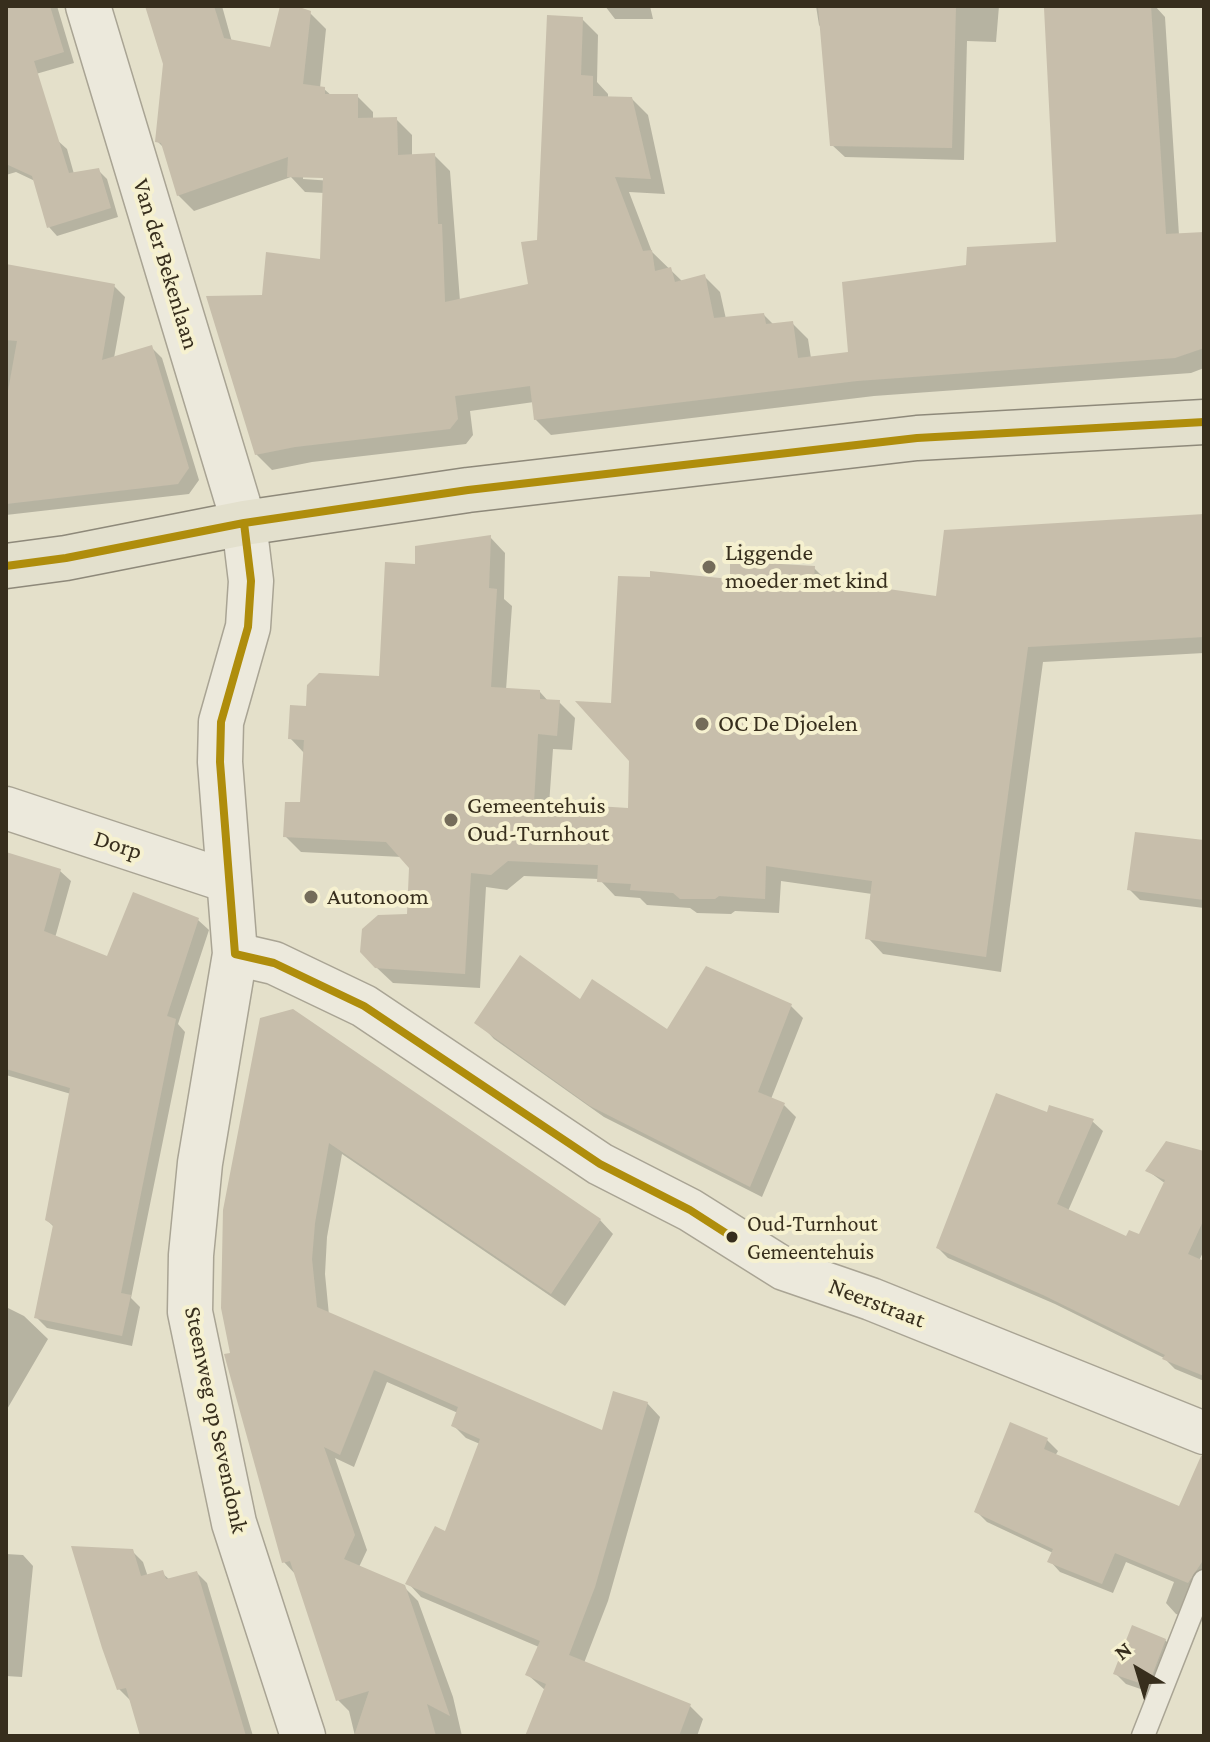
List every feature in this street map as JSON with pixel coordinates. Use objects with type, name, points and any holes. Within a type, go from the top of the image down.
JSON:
[{"type":"main road","points":[[6,566],[66,558],[244,523],[468,490],[917,438],[1204,422]]},
{"type":"street","name":"Van der Bekenlaan","points":[[88,6],[244,523]]},
{"type":"street","points":[[235,954],[220,762],[221,722],[248,627],[251,581],[244,523]]},
{"type":"street","name":"Dorp","points":[[6,808],[230,882]]},
{"type":"street","name":"Neerstraat","points":[[235,954],[274,963],[364,1006],[600,1164],[690,1210],[784,1269],[871,1299],[1204,1433]]},
{"type":"street","name":"Steenweg op Sevendonk","points":[[235,954],[200,1163],[191,1255],[190,1312],[234,1523],[303,1736]]},
{"type":"lane","points":[[1143,1736],[1204,1581]]},
{"type":"building","points":[[6,6],[50,6],[64,52],[34,61],[69,173],[99,168],[111,208],[47,228],[32,176],[6,164]]},
{"type":"building","points":[[145,6],[214,6],[224,38],[270,47],[280,6],[296,6],[311,11],[303,84],[325,87],[325,94],[358,94],[358,118],[397,117],[398,155],[435,153],[445,302],[528,284],[521,242],[537,240],[547,15],[583,17],[581,75],[593,76],[593,96],[632,97],[651,179],[615,177],[643,251],[652,250],[655,271],[671,267],[675,282],[705,274],[714,318],[764,313],[766,324],[793,321],[798,358],[848,352],[842,282],[966,265],[967,247],[1056,242],[1044,8],[1151,6],[1166,234],[1204,232],[1204,348],[1175,358],[857,381],[534,420],[530,386],[455,396],[458,419],[450,429],[295,447],[255,455],[206,296],[262,295],[266,252],[320,259],[323,178],[287,177],[288,157],[177,196],[161,143],[155,142],[163,64]]},
{"type":"building","points":[[818,6],[956,6],[952,148],[830,146]]},
{"type":"building","points":[[6,264],[115,284],[102,360],[152,345],[189,468],[178,484],[6,504],[6,402],[17,341],[6,340]]},
{"type":"building","points":[[1204,514],[1204,637],[1028,647],[986,957],[865,939],[872,881],[766,866],[765,899],[719,896],[715,899],[680,899],[673,893],[630,890],[631,884],[597,882],[598,865],[508,861],[491,875],[471,873],[465,974],[375,968],[360,952],[362,929],[378,915],[407,914],[409,868],[386,842],[283,837],[285,802],[300,802],[304,740],[288,739],[290,705],[306,706],[307,685],[319,673],[379,676],[385,562],[415,564],[415,546],[491,535],[489,588],[497,589],[491,687],[540,690],[540,699],[560,700],[557,736],[538,734],[534,802],[628,808],[629,761],[575,701],[611,703],[618,576],[650,577],[650,571],[730,579],[730,561],[815,566],[814,578],[936,596],[944,530]]},
{"type":"building","points":[[1135,832],[1204,840],[1204,900],[1127,890]]},
{"type":"building","points":[[6,852],[61,869],[44,931],[107,956],[133,892],[199,918],[167,1016],[176,1019],[121,1293],[131,1295],[122,1336],[34,1318],[53,1225],[45,1220],[70,1088],[6,1069]]},
{"type":"building","points":[[520,955],[580,999],[592,979],[667,1029],[706,966],[792,1004],[758,1092],[785,1103],[750,1187],[590,1106],[474,1023]]},
{"type":"building","points":[[293,1009],[601,1219],[551,1294],[329,1143],[312,1259],[317,1307],[602,1430],[613,1391],[648,1402],[595,1587],[569,1655],[691,1704],[679,1736],[525,1736],[546,1684],[525,1675],[540,1641],[405,1584],[435,1526],[445,1531],[480,1439],[451,1426],[458,1407],[374,1370],[340,1455],[324,1447],[355,1535],[344,1559],[405,1585],[450,1716],[427,1704],[436,1736],[354,1736],[369,1691],[336,1701],[290,1561],[282,1563],[224,1354],[230,1353],[221,1308],[223,1210],[260,1018]]},
{"type":"building","points":[[996,1093],[1047,1112],[1049,1105],[1094,1119],[1057,1204],[1126,1236],[1129,1230],[1139,1234],[1165,1180],[1145,1171],[1166,1141],[1204,1151],[1204,1219],[1188,1254],[1204,1261],[1204,1376],[1162,1359],[1165,1355],[1043,1295],[936,1248]]},
{"type":"building","points":[[1010,1422],[1048,1438],[1044,1449],[1179,1506],[1201,1456],[1204,1456],[1204,1559],[1188,1583],[1115,1553],[1102,1584],[1047,1562],[1053,1549],[974,1512]]},
{"type":"building","points":[[71,1546],[133,1549],[141,1576],[163,1570],[166,1579],[197,1571],[246,1736],[140,1736],[126,1688],[117,1690]]},
{"type":"building","points":[[1132,1625],[1166,1639],[1148,1686],[1113,1674]]},
{"type":"transit line","points":[[6,566],[66,558],[244,523],[468,490],[917,438],[1204,422]]},
{"type":"transit line","points":[[244,523],[251,581],[248,627],[221,722],[220,762],[235,954],[274,963],[364,1006],[600,1164],[690,1210],[732,1237]]},
{"type":"place","name":"Liggende moeder met kind","points":[[709,567]]},
{"type":"place","name":"OC De Djoelen","points":[[702,724]]},
{"type":"place","name":"Gemeentehuis Oud-Turnhout","points":[[451,820]]},
{"type":"place","name":"Autonoom","points":[[311,897]]},
{"type":"place","name":"Oud-Turnhout Gemeentehuis","points":[[732,1237]]}]
